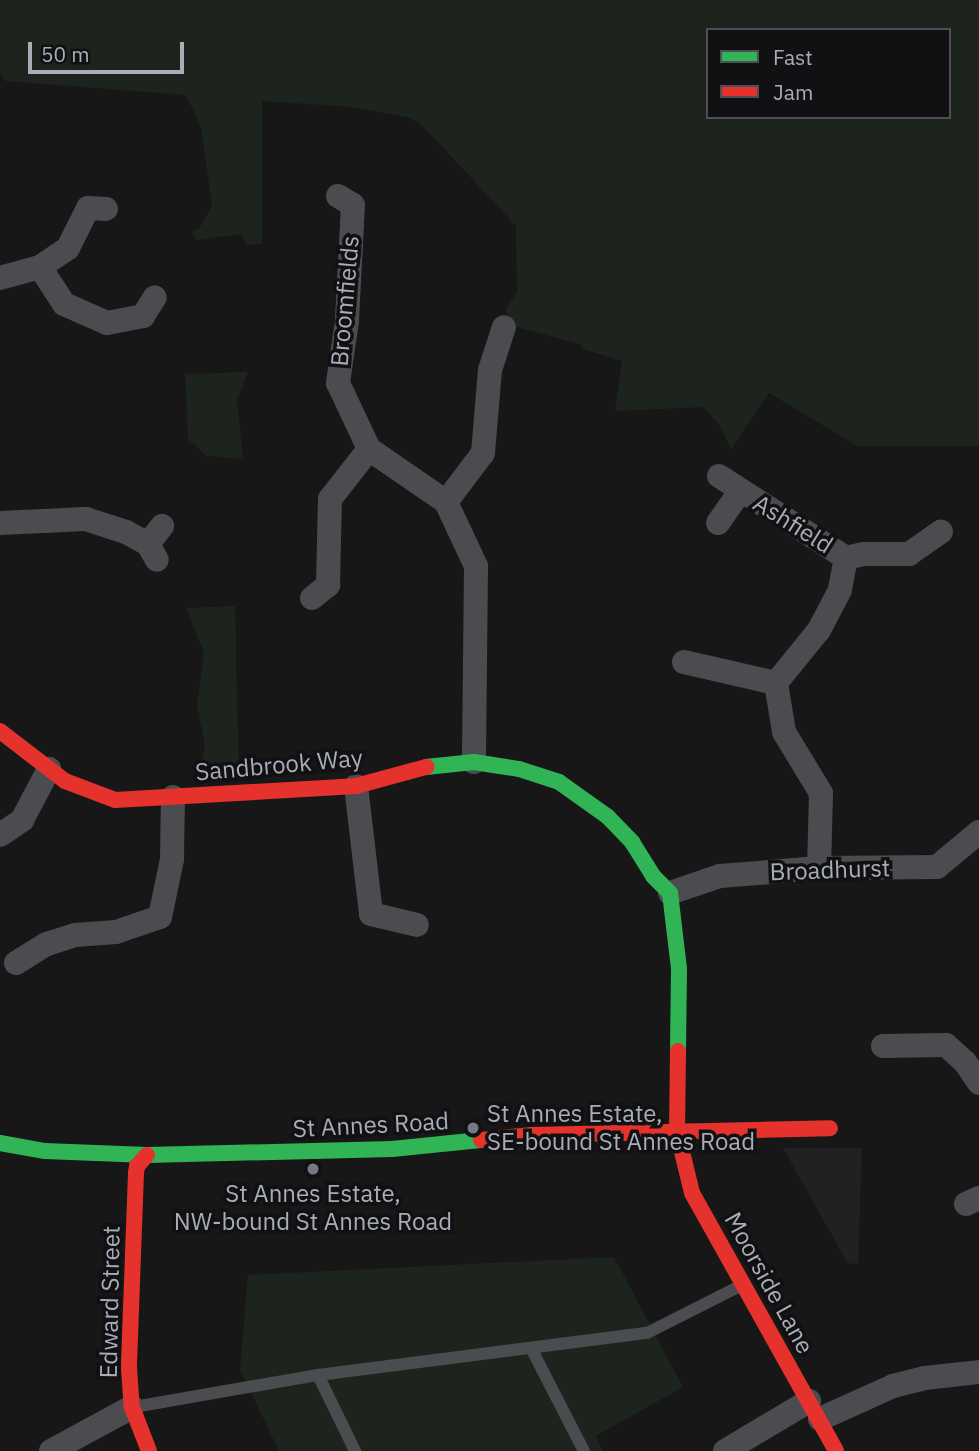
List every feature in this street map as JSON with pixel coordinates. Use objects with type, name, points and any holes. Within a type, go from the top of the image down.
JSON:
[{"type":"street","name":"Broomfields","points":[[338,197],[353,205],[347,321],[338,383],[369,449]]},
{"type":"street","points":[[0,278],[40,267],[68,248],[90,206]]},
{"type":"street","points":[[40,267],[64,304],[107,323],[151,314]]},
{"type":"street","points":[[446,502],[483,453],[490,370],[504,327]]},
{"type":"street","points":[[312,598],[328,586],[330,499],[369,449],[446,502],[476,566],[474,762]]},
{"type":"street","name":"Ashfield","points":[[719,476],[846,558],[864,554],[911,565],[941,532]]},
{"type":"street","name":"Ashfield","points":[[718,523],[740,491]]},
{"type":"street","points":[[0,523],[86,519],[156,544]]},
{"type":"street","name":"Ashfield","points":[[776,683],[819,629],[840,590],[846,558]]},
{"type":"street","points":[[684,662],[776,683],[784,732],[821,793],[819,868]]},
{"type":"street","name":"Sandbrook Way","points":[[0,731],[65,781],[115,800],[356,786],[417,768],[474,762],[519,769],[559,782],[587,800],[632,842],[653,876],[670,893]]},
{"type":"street","points":[[0,835],[22,820],[49,769]]},
{"type":"street","points":[[356,786],[371,915],[417,926]]},
{"type":"street","points":[[16,963],[47,944],[75,935],[116,932],[160,917],[172,859],[173,797]]},
{"type":"street","name":"Broadhurst","points":[[670,893],[720,876],[819,868],[937,867],[979,832]]},
{"type":"street","points":[[670,893],[679,969],[677,1131]]},
{"type":"street","points":[[883,1046],[946,1045],[965,1062],[979,1083]]},
{"type":"street","name":"St Annes Road","points":[[0,1143],[45,1151],[128,1152],[147,1155],[392,1150],[532,1135],[830,1128]]},
{"type":"street","name":"Moorside Lane","points":[[677,1131],[692,1193],[836,1451]]},
{"type":"street","name":"Edward Street","points":[[147,1155],[137,1166],[136,1173],[129,1368],[132,1407],[149,1451]]},
{"type":"street","points":[[725,1451],[815,1410],[925,1378],[979,1372]]},
{"type":"street","points":[[51,1451],[132,1407]]},
{"type":"lane","points":[[132,1407],[318,1375],[647,1333],[743,1284]]},
{"type":"lane","points":[[531,1348],[584,1451]]},
{"type":"lane","points":[[318,1375],[355,1451]]},
{"type":"shaded area","points":[[0,0],[979,0],[979,446],[857,446],[769,393],[731,449],[720,426],[704,407],[615,411],[622,361],[583,349],[580,344],[517,327],[505,311],[517,292],[516,226],[420,123],[406,117],[353,107],[262,101],[262,244],[247,245],[241,234],[195,240],[192,232],[200,227],[212,206],[201,127],[186,95],[5,81],[0,73]]},
{"type":"shaded area","points":[[248,372],[237,400],[243,459],[206,456],[188,439],[185,374]]},
{"type":"shaded area","points":[[235,606],[239,774],[197,776],[205,746],[197,705],[204,653],[186,608]]},
{"type":"shaded area","points":[[783,1148],[862,1148],[858,1263],[848,1264]]},
{"type":"shaded area","points":[[614,1257],[683,1387],[596,1436],[603,1451],[279,1451],[240,1370],[248,1275]]},
{"type":"traffic: fast","points":[[426,767],[474,762],[519,769],[559,782],[608,817],[632,842],[653,876],[670,893],[679,969],[678,1051]]},
{"type":"traffic: fast","points":[[0,1143],[45,1151],[147,1155],[392,1149],[481,1140]]},
{"type":"traffic: jam","points":[[0,731],[65,781],[115,800],[356,786],[426,767]]},
{"type":"traffic: jam","points":[[678,1051],[677,1131],[692,1193],[836,1451]]},
{"type":"traffic: jam","points":[[481,1140],[532,1135],[830,1128]]},
{"type":"traffic: jam","points":[[147,1155],[137,1166],[136,1173],[129,1368],[132,1407],[149,1451]]},
{"type":"place","name":"St Annes Estate, SE-bound St Annes Road","points":[[473,1128]]},
{"type":"place","name":"St Annes Estate, NW-bound St Annes Road","points":[[313,1169]]}]
